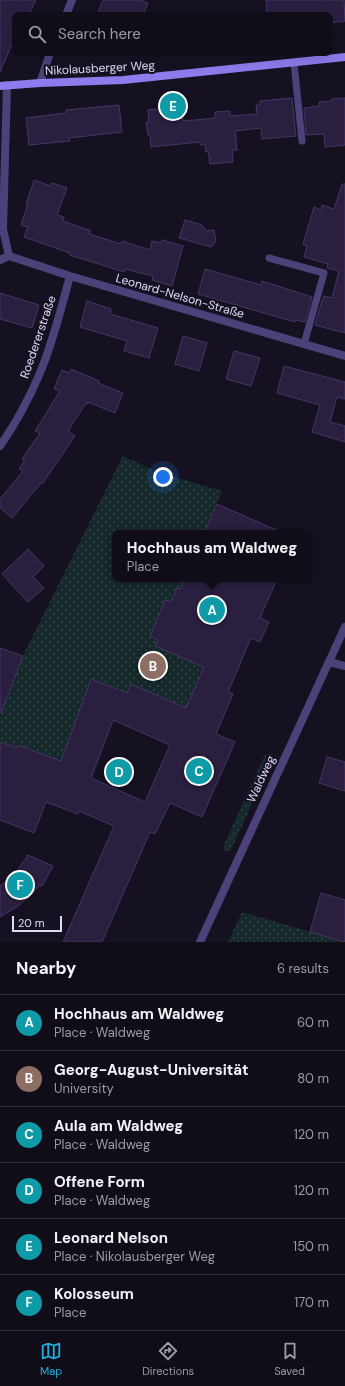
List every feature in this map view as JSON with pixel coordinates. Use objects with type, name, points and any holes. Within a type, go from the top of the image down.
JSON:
[{"type":"street","points":[[67,12],[72,0]]},
{"type":"street","points":[[40,83],[49,56]]},
{"type":"street","name":"Nikolausberger Weg","points":[[4,86],[123,80],[345,58]]},
{"type":"street","points":[[0,260],[9,256],[3,229],[4,86]]},
{"type":"street","name":"Leonard-Nelson-Straße","points":[[9,256],[70,276],[345,356]]},
{"type":"street","name":"Roedererstraße","points":[[0,446],[16,422],[40,373],[53,337],[70,276]]},
{"type":"street","name":"Waldweg","points":[[200,942],[345,627]]},
{"type":"street","points":[[329,662],[345,666]]},
{"type":"lane","points":[[294,63],[302,141]]},
{"type":"lane","points":[[268,258],[324,273],[304,344]]},
{"type":"green space","points":[[123,456],[155,471],[222,491],[205,530],[112,530],[112,582],[183,582],[173,604],[165,600],[150,636],[158,640],[156,646],[204,667],[186,708],[131,684],[126,696],[122,695],[123,691],[91,679],[60,765],[38,752],[18,745],[17,749],[0,742],[0,717],[23,656]]},
{"type":"green space","points":[[265,754],[271,762],[230,852],[222,849]]},
{"type":"green space","points":[[242,912],[345,942],[228,942]]},
{"type":"building","points":[[0,0],[36,0],[30,12],[12,12],[12,44],[0,72]]},
{"type":"building","points":[[103,0],[140,0],[148,3],[144,12],[98,12]]},
{"type":"building","points":[[266,0],[344,0],[345,21],[333,23],[333,12],[267,12]]},
{"type":"building","points":[[292,98],[296,136],[262,139],[261,128],[235,131],[237,150],[232,150],[233,162],[210,164],[208,151],[206,152],[205,144],[200,145],[200,142],[151,147],[150,135],[148,135],[146,122],[149,122],[148,110],[181,106],[183,120],[185,121],[215,118],[215,112],[230,111],[230,116],[257,114],[256,105],[260,105],[260,101]]},
{"type":"building","points":[[345,98],[345,145],[325,147],[324,134],[306,135],[304,108],[320,106],[319,102]]},
{"type":"building","points":[[119,105],[122,132],[69,138],[70,141],[29,145],[26,118],[66,113],[66,110]]},
{"type":"building","points":[[34,180],[51,186],[52,183],[67,188],[57,215],[64,217],[63,221],[91,231],[89,234],[121,244],[122,241],[150,250],[152,241],[161,243],[162,240],[183,246],[172,286],[152,280],[153,276],[125,269],[124,272],[70,255],[70,253],[24,237],[28,227],[21,225]]},
{"type":"building","points":[[342,184],[345,184],[345,333],[315,325],[324,296],[332,298],[339,271],[327,268],[328,264],[304,257],[307,246],[303,244],[314,207],[321,210],[322,205],[334,209]]},
{"type":"building","points":[[185,220],[202,225],[206,231],[214,230],[216,241],[211,247],[179,238]]},
{"type":"building","points":[[205,269],[261,285],[262,281],[312,297],[305,322],[296,320],[295,322],[198,294]]},
{"type":"building","points":[[0,293],[39,305],[32,328],[0,319]]},
{"type":"building","points":[[87,301],[111,309],[110,314],[158,328],[149,358],[124,351],[127,341],[80,327]]},
{"type":"building","points":[[183,336],[207,343],[199,371],[175,364]]},
{"type":"building","points":[[234,351],[260,358],[251,386],[226,379]]},
{"type":"building","points":[[284,366],[345,382],[345,399],[337,397],[330,422],[345,426],[345,442],[312,432],[320,405],[277,393]]},
{"type":"building","points":[[71,369],[99,381],[98,383],[123,393],[115,413],[88,402],[88,404],[86,403],[68,431],[75,436],[42,484],[41,483],[12,518],[0,508],[0,499],[23,471],[19,469],[25,460],[22,459],[40,433],[35,431],[60,391],[54,389],[62,370],[69,373]]},
{"type":"building","points":[[217,504],[276,530],[205,530]]},
{"type":"building","points":[[28,549],[44,566],[33,577],[44,588],[28,602],[2,574]]},
{"type":"building","points":[[183,582],[276,582],[260,618],[269,622],[260,642],[251,638],[228,692],[233,694],[216,734],[235,742],[202,817],[170,803],[155,834],[150,832],[102,942],[63,942],[114,826],[79,811],[78,814],[46,802],[34,833],[0,820],[0,742],[17,748],[18,745],[61,761],[91,679],[127,693],[131,684],[186,708],[204,667],[155,646],[158,640],[150,636],[165,600],[171,602],[177,588],[180,589]],"holes":[[[113,720],[170,745],[145,802],[91,778]]]},
{"type":"building","points":[[0,648],[23,656],[1,713],[0,713]]},
{"type":"building","points":[[327,757],[345,762],[345,791],[319,783]]},
{"type":"building","points":[[28,855],[53,866],[42,886],[40,885],[18,906],[0,917],[0,886],[15,874]]},
{"type":"building","points":[[321,893],[345,900],[345,942],[310,932]]},
{"type":"place","name":"Leonard Nelson","points":[[173,106]]},
{"type":"place","name":"Hochhaus am Waldweg","points":[[212,610]]},
{"type":"place","name":"Georg-August-Universität","points":[[153,666]]},
{"type":"place","name":"Aula am Waldweg","points":[[199,771]]},
{"type":"place","name":"Offene Form","points":[[119,772]]},
{"type":"place","name":"Kolosseum","points":[[20,885]]}]
